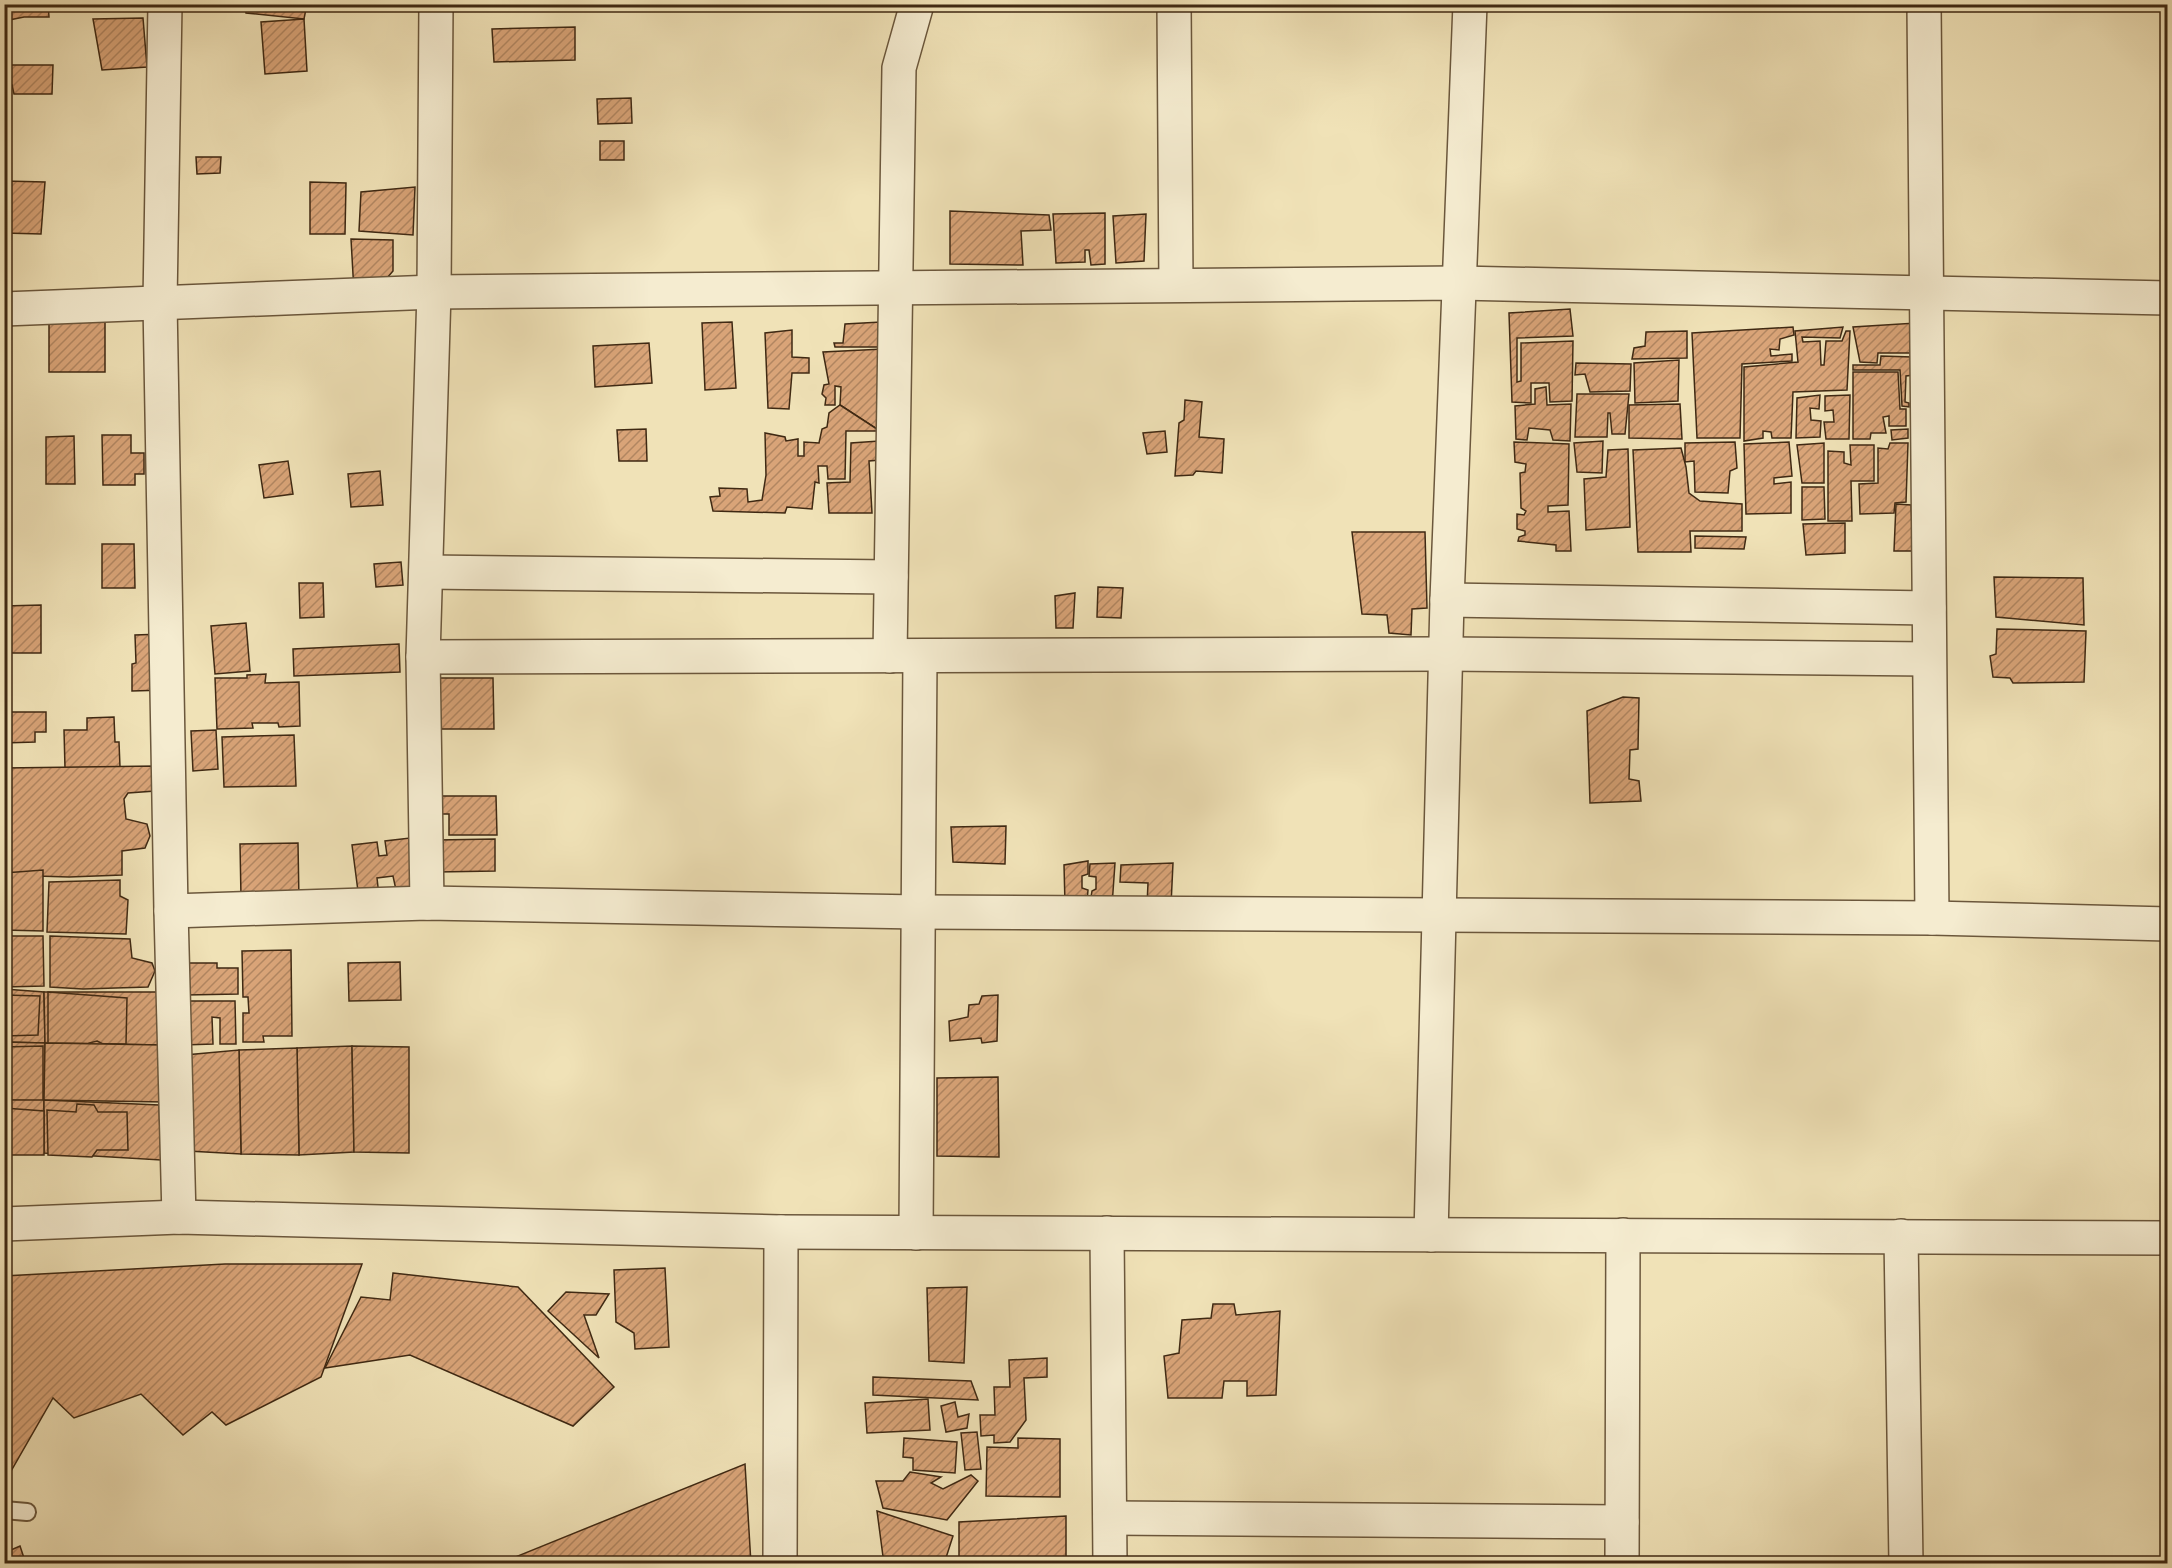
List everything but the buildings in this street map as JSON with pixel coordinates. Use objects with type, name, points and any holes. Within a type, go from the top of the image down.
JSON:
[{"type":"street","points":[[165,4],[160,302],[179,1217]]},
{"type":"street","points":[[427,903],[423,657],[434,292],[436,4]]},
{"type":"street","points":[[916,1233],[919,912],[905,656],[891,577],[899,68],[917,4]]},
{"type":"street","points":[[1174,4],[1176,285]]},
{"type":"street","points":[[1431,1235],[1446,654],[1470,4]]},
{"type":"street","points":[[1924,4],[1932,918]]},
{"type":"street","points":[[4,309],[434,292],[1459,283],[2168,298]]},
{"type":"street","points":[[426,572],[891,577]]},
{"type":"street","points":[[1448,600],[1929,608]]},
{"type":"street","points":[[423,657],[1446,654],[1929,659]]},
{"type":"street","points":[[171,911],[427,903],[919,912],[1932,918],[2168,924]]},
{"type":"street","points":[[4,1224],[179,1217],[781,1232],[2168,1238]]},
{"type":"street","points":[[780,1563],[781,1232]]},
{"type":"street","points":[[1107,1233],[1110,1563]]},
{"type":"street","points":[[1622,1563],[1623,1235]]},
{"type":"street","points":[[1901,1236],[1906,1563]]},
{"type":"street","points":[[1110,1518],[1622,1522]]},
{"type":"lane","points":[[4,1510],[27,1512]]}]
